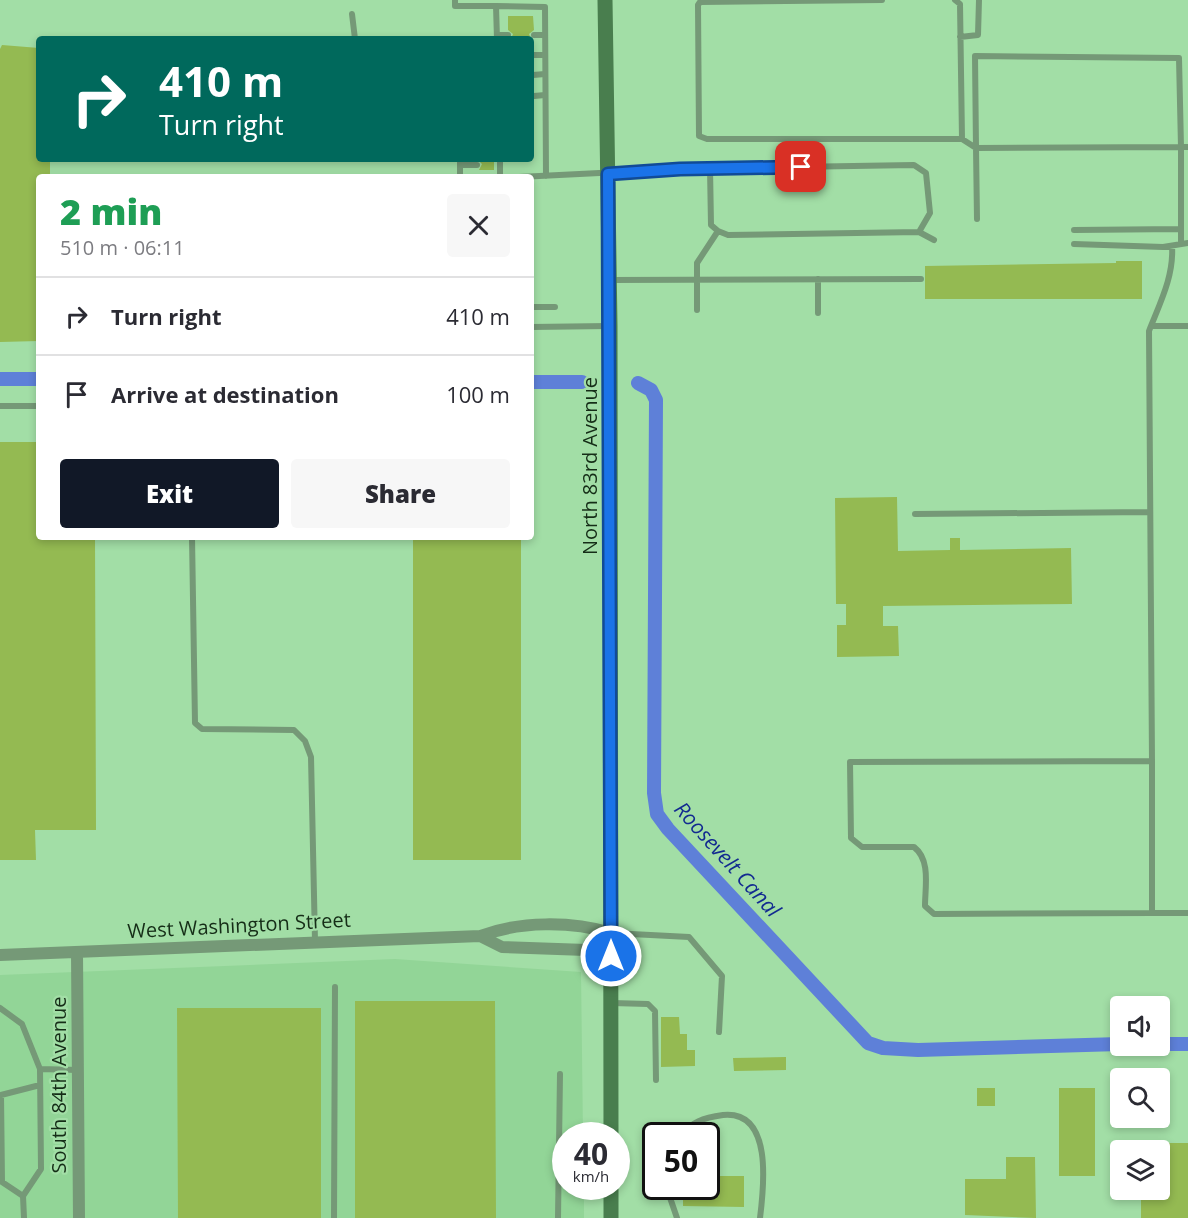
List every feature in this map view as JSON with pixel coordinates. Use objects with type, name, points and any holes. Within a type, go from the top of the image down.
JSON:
[{"type":"main road","name":"North 83rd Avenue","points":[[605,0],[610,326],[611,1122]]},
{"type":"main road","points":[[611,1200],[611,1218]]},
{"type":"street","name":"West Washington Street","points":[[0,955],[480,936],[503,927],[586,925],[611,933]]},
{"type":"street","name":"West Washington Street","points":[[480,936],[502,946],[586,950],[611,933]]},
{"type":"street","name":"South 84th Avenue","points":[[77,952],[79,1218]]},
{"type":"lane","points":[[455,0],[455,6],[545,7],[546,176]]},
{"type":"lane","points":[[882,0],[700,2],[698,5],[699,136],[707,139],[962,139],[976,148],[1184,147]]},
{"type":"lane","points":[[955,0],[960,4],[962,139]]},
{"type":"lane","points":[[960,37],[978,36],[979,0]]},
{"type":"lane","points":[[496,6],[497,36]]},
{"type":"lane","points":[[352,14],[354,36]]},
{"type":"lane","points":[[502,36],[508,35]]},
{"type":"lane","points":[[534,35],[545,35]]},
{"type":"lane","points":[[534,55],[545,55]]},
{"type":"lane","points":[[977,219],[975,56],[1188,58]]},
{"type":"lane","points":[[1074,244],[1172,246],[1184,243],[1181,229],[1184,147],[1179,58]]},
{"type":"lane","points":[[534,75],[545,74]]},
{"type":"lane","points":[[534,96],[545,95]]},
{"type":"lane","points":[[460,162],[477,165]]},
{"type":"lane","points":[[534,176],[710,168],[914,165],[926,173],[930,213],[920,232]]},
{"type":"lane","points":[[710,168],[711,225],[728,235],[920,232],[934,240]]},
{"type":"lane","points":[[1074,230],[1181,229]]},
{"type":"lane","points":[[697,310],[697,263],[718,231]]},
{"type":"lane","points":[[1152,913],[1149,512],[1151,326],[1165,292],[1173,263],[1172,246]]},
{"type":"lane","points":[[818,279],[818,313]]},
{"type":"lane","points":[[609,280],[921,279]]},
{"type":"lane","points":[[534,308],[555,307]]},
{"type":"lane","points":[[534,327],[610,326]]},
{"type":"lane","points":[[1151,326],[1188,326]]},
{"type":"lane","points":[[0,406],[36,406]]},
{"type":"lane","points":[[915,514],[1149,512]]},
{"type":"lane","points":[[192,540],[195,723],[202,729],[294,730],[304,741],[311,757],[315,941]]},
{"type":"lane","points":[[1152,761],[850,762],[851,838],[862,847],[915,847],[921,852],[925,859],[925,906],[934,914],[1188,913]]},
{"type":"lane","points":[[611,933],[689,937],[722,976],[719,1032]]},
{"type":"lane","points":[[334,1218],[335,987]]},
{"type":"lane","points":[[611,1003],[648,1004],[655,1011],[656,1080]]},
{"type":"lane","points":[[0,1008],[22,1024],[40,1069],[41,1170],[23,1196],[24,1218]]},
{"type":"lane","points":[[40,1069],[78,1070]]},
{"type":"lane","points":[[558,1218],[560,1074]]},
{"type":"lane","points":[[23,1196],[2,1182],[1,1095],[40,1085]]},
{"type":"lane","points":[[696,1122],[701,1118],[734,1114],[755,1127],[763,1151],[760,1218]]},
{"type":"lane","points":[[671,1200],[677,1218]]},
{"type":"shaded area","points":[[395,959],[581,972],[583,1122],[552,1122],[552,1200],[584,1200],[584,1218],[0,1218],[0,975]]},
{"type":"building","points":[[508,16],[533,16],[534,30],[529,34],[530,36],[512,36],[513,34],[508,30]]},
{"type":"building","points":[[2,45],[36,48],[36,162],[50,162],[50,174],[36,174],[36,341],[0,342],[0,49]]},
{"type":"building","points":[[480,162],[494,162],[494,170],[479,170],[482,164]]},
{"type":"building","points":[[1116,261],[1142,261],[1142,299],[925,299],[925,266],[1116,263]]},
{"type":"building","points":[[0,442],[36,442],[36,540],[95,540],[96,830],[35,830],[36,860],[0,860]]},
{"type":"building","points":[[897,497],[898,551],[950,550],[950,538],[960,538],[960,550],[1071,548],[1072,604],[883,606],[883,626],[898,626],[899,656],[837,657],[837,625],[846,625],[846,604],[836,604],[835,498]]},
{"type":"building","points":[[413,540],[521,540],[521,860],[413,860]]},
{"type":"building","points":[[355,1001],[495,1001],[496,1218],[355,1218]]},
{"type":"building","points":[[177,1008],[321,1008],[321,1218],[178,1218]]},
{"type":"building","points":[[661,1017],[679,1017],[680,1034],[687,1034],[687,1050],[695,1050],[695,1066],[661,1067]]},
{"type":"building","points":[[786,1057],[786,1070],[734,1071],[733,1058]]},
{"type":"building","points":[[977,1088],[995,1088],[995,1106],[977,1106]]},
{"type":"building","points":[[1059,1088],[1095,1088],[1095,1176],[1059,1176]]},
{"type":"building","points":[[1170,1143],[1188,1143],[1188,1218],[1141,1218],[1141,1200],[1170,1200]]},
{"type":"building","points":[[1006,1157],[1035,1157],[1036,1218],[965,1215],[965,1179],[1006,1179]]},
{"type":"building","points":[[720,1176],[744,1176],[744,1207],[683,1206],[683,1200],[720,1200]]},
{"type":"waterway","name":"Roosevelt Canal","points":[[0,379],[36,379]]},
{"type":"waterway","name":"Roosevelt Canal","points":[[534,382],[582,382]]},
{"type":"waterway","name":"Roosevelt Canal","points":[[638,383],[651,390],[656,400],[654,793],[657,814],[668,829],[868,1043],[883,1048],[918,1050],[1110,1044]]},
{"type":"waterway","name":"Roosevelt Canal","points":[[1170,1044],[1188,1044]]},
{"type":"route","points":[[611,956],[608,174],[680,169],[801,167]]}]
